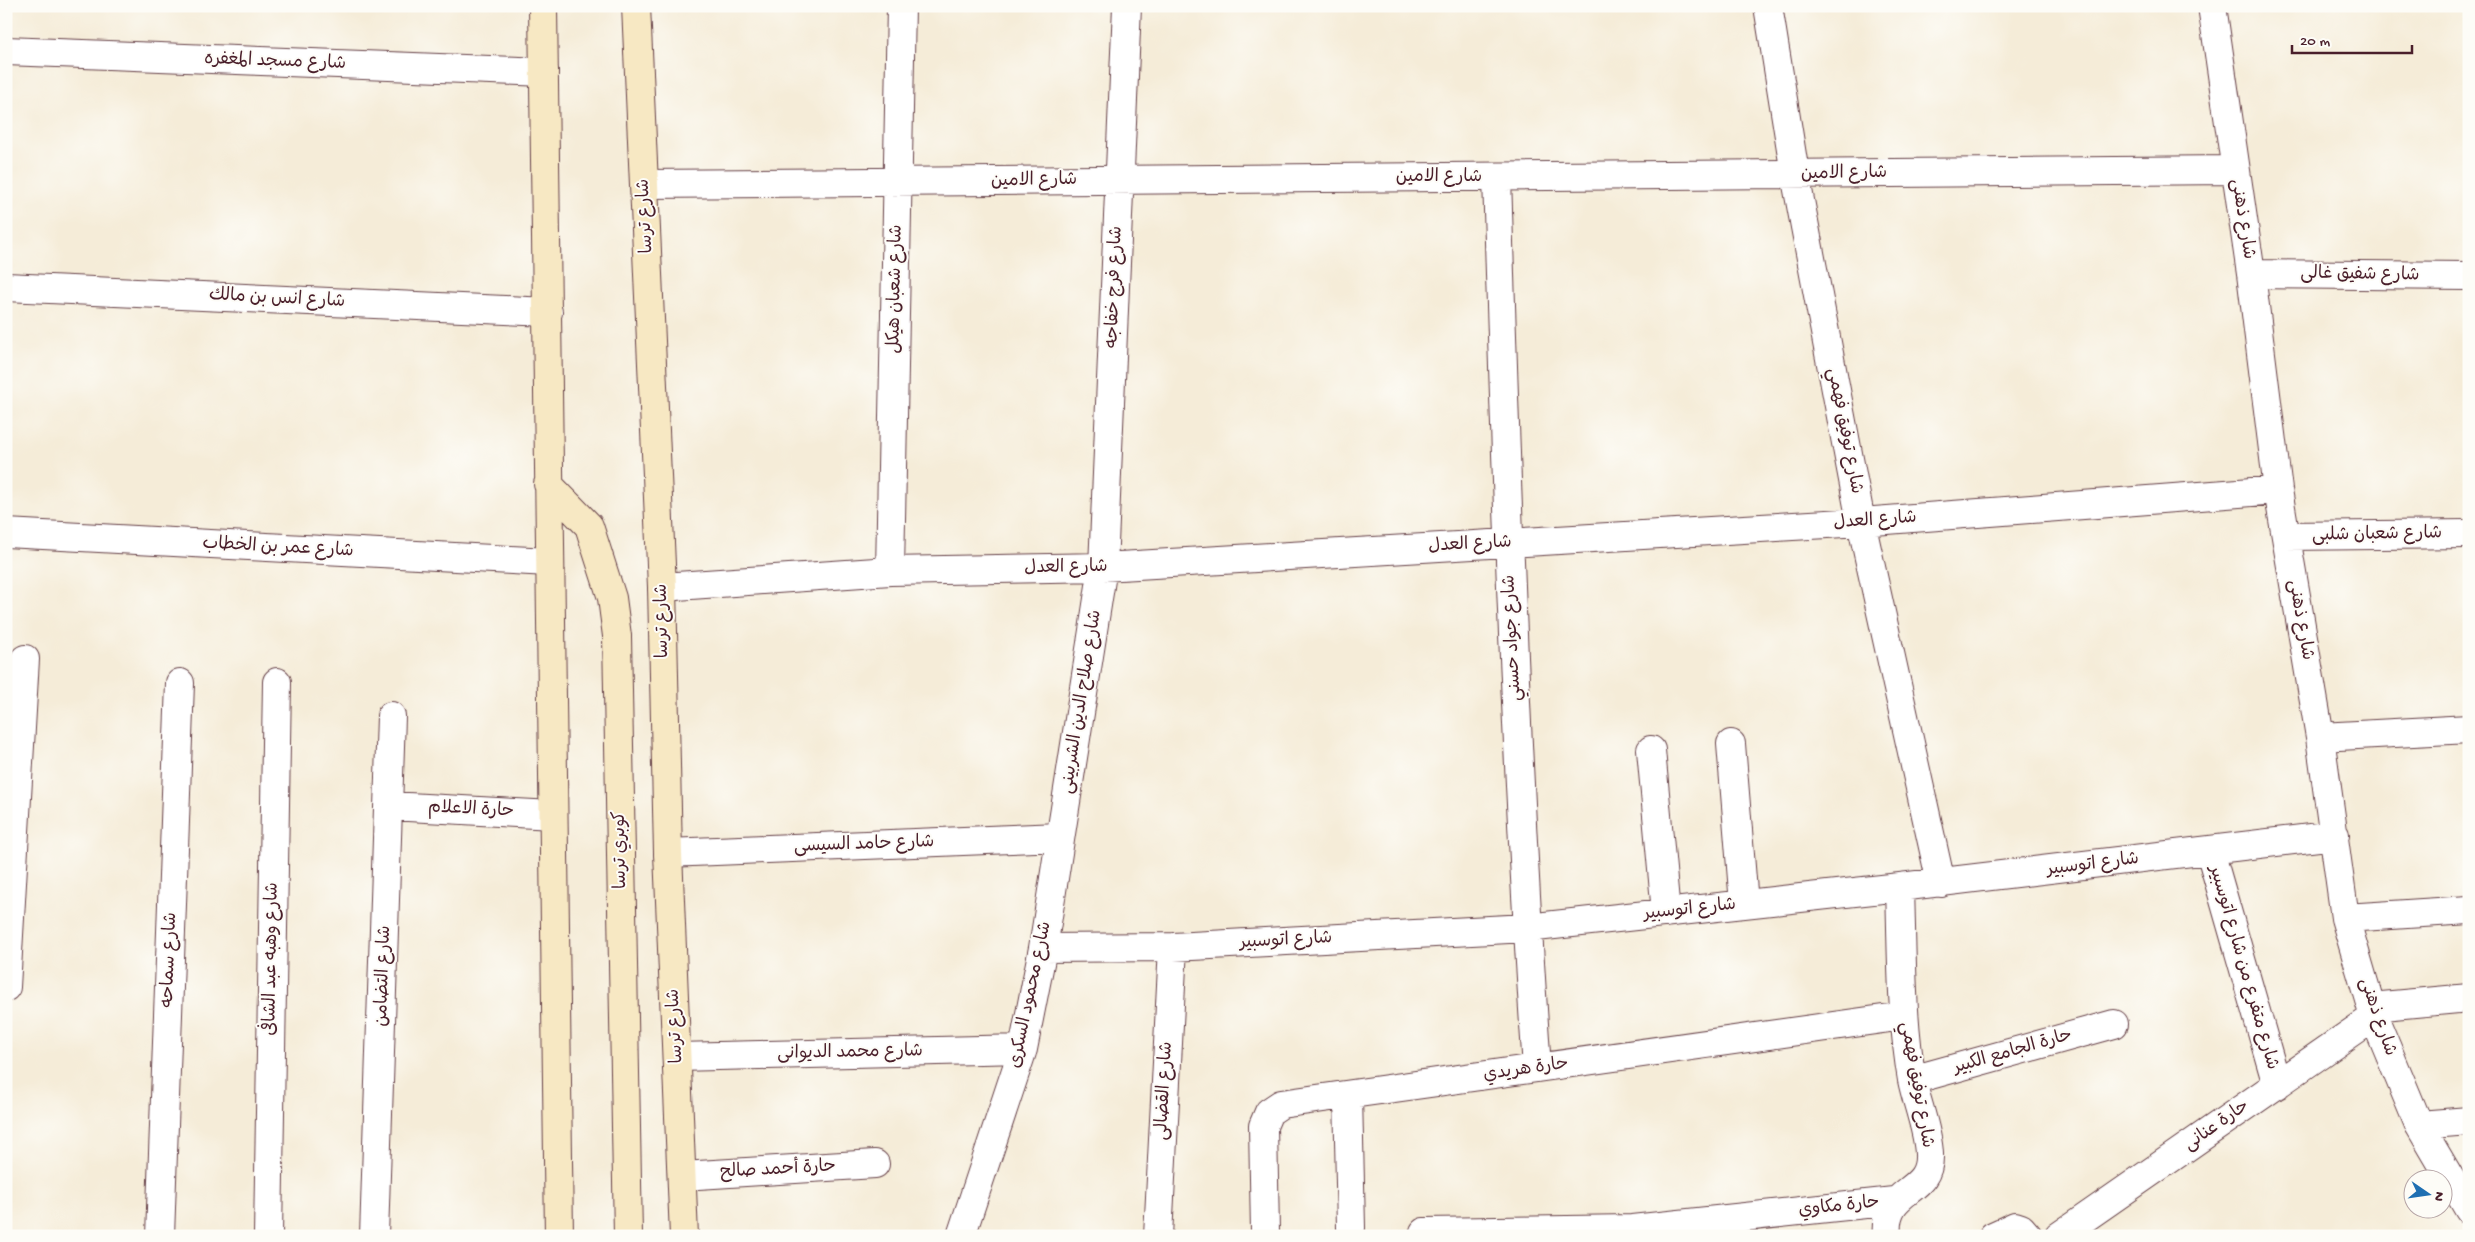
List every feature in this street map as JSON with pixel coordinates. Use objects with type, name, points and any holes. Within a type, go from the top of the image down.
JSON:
[{"type":"main road","points":[[543,6],[559,1236]]},
{"type":"main road","name":"شارع ترسا","points":[[636,6],[662,587],[668,853],[684,1236]]},
{"type":"main road","name":"كوبري ترسا","points":[[548,484],[589,526],[612,598],[617,636],[628,1236]]},
{"type":"street","name":"شارع شعبان هيكل","points":[[890,572],[902,6]]},
{"type":"street","name":"شارع فرج خفاجه","points":[[1104,567],[1127,6]]},
{"type":"street","name":"شارع توفيق فهمي","points":[[1768,6],[1795,174],[1861,522],[1941,882]]},
{"type":"street","name":"شارع ذهنى","points":[[2212,6],[2234,170],[2251,274],[2278,490],[2320,737],[2346,918],[2372,1012],[2419,1125],[2469,1210]]},
{"type":"street","name":"شارع مسجد المغفره","points":[[6,51],[544,72]]},
{"type":"street","name":"شارع الامين","points":[[644,184],[2234,170]]},
{"type":"street","name":"شارع جواد حسني","points":[[1497,176],[1508,542],[1527,928],[1537,1068]]},
{"type":"street","name":"شارع شفيق غالى","points":[[2251,274],[2469,276]]},
{"type":"street","name":"شارع انس بن مالك","points":[[6,287],[548,312]]},
{"type":"street","name":"شارع العدل","points":[[662,587],[890,572],[1104,567],[1861,522],[2278,490]]},
{"type":"street","name":"شارع عمر بن الخطاب","points":[[6,533],[550,562]]},
{"type":"street","name":"شارع شعبان شلبى","points":[[2286,536],[2469,534]]},
{"type":"street","name":"شارع صلاح الدين الشربينى","points":[[1060,836],[1104,567]]},
{"type":"street","points":[[6,987],[26,659]]},
{"type":"street","name":"شارع وهبه عبد الشافى","points":[[268,1236],[277,682]]},
{"type":"street","name":"شارع سماحه","points":[[160,1236],[180,683]]},
{"type":"street","name":"شارع التضامن","points":[[374,1236],[392,716]]},
{"type":"street","points":[[2320,737],[2469,729]]},
{"type":"street","points":[[1731,744],[1744,904]]},
{"type":"street","points":[[1651,750],[1666,913]]},
{"type":"street","name":"حارة الاعلام","points":[[390,806],[553,815]]},
{"type":"street","name":"شارع اتوسبير","points":[[1043,948],[1172,947],[1527,928],[1900,887],[2334,835]]},
{"type":"street","name":"شارع حامد السيسى","points":[[668,853],[1060,836]]},
{"type":"street","name":"شارع محمود السكرى","points":[[961,1236],[1023,1049],[1043,948],[1060,836]]},
{"type":"street","name":"شارع متفرع من شارع اتوسبير","points":[[2210,851],[2277,1085]]},
{"type":"street","name":"شارع توفيق فهمي","points":[[1894,1201],[1920,1182],[1927,1171],[1929,1154],[1912,1080],[1904,1016],[1900,887]]},
{"type":"street","points":[[2346,918],[2469,910]]},
{"type":"street","name":"شارع القضالى","points":[[1158,1236],[1172,947]]},
{"type":"street","points":[[2372,1012],[2469,998]]},
{"type":"street","name":"حارة عنانى","points":[[2060,1236],[2277,1085],[2372,1012]]},
{"type":"street","name":"حارة هريدي","points":[[1265,1232],[1263,1126],[1269,1112],[1281,1104],[1904,1016]]},
{"type":"street","name":"حارة الجامع الكبير","points":[[1912,1080],[2114,1024]]},
{"type":"street","name":"شارع محمد الديوانى","points":[[677,1057],[1023,1049]]},
{"type":"street","points":[[1348,1095],[1351,1228]]},
{"type":"street","points":[[2419,1125],[2469,1121]]},
{"type":"street","name":"حارة أحمد صالح","points":[[682,1176],[875,1164]]},
{"type":"street","points":[[1887,1236],[1888,1215],[1894,1201]]},
{"type":"street","name":"حارة مكاوي","points":[[1424,1232],[1632,1229],[1894,1201]]},
{"type":"street","points":[[1993,1236],[2015,1226],[2021,1228],[2028,1236]]}]
